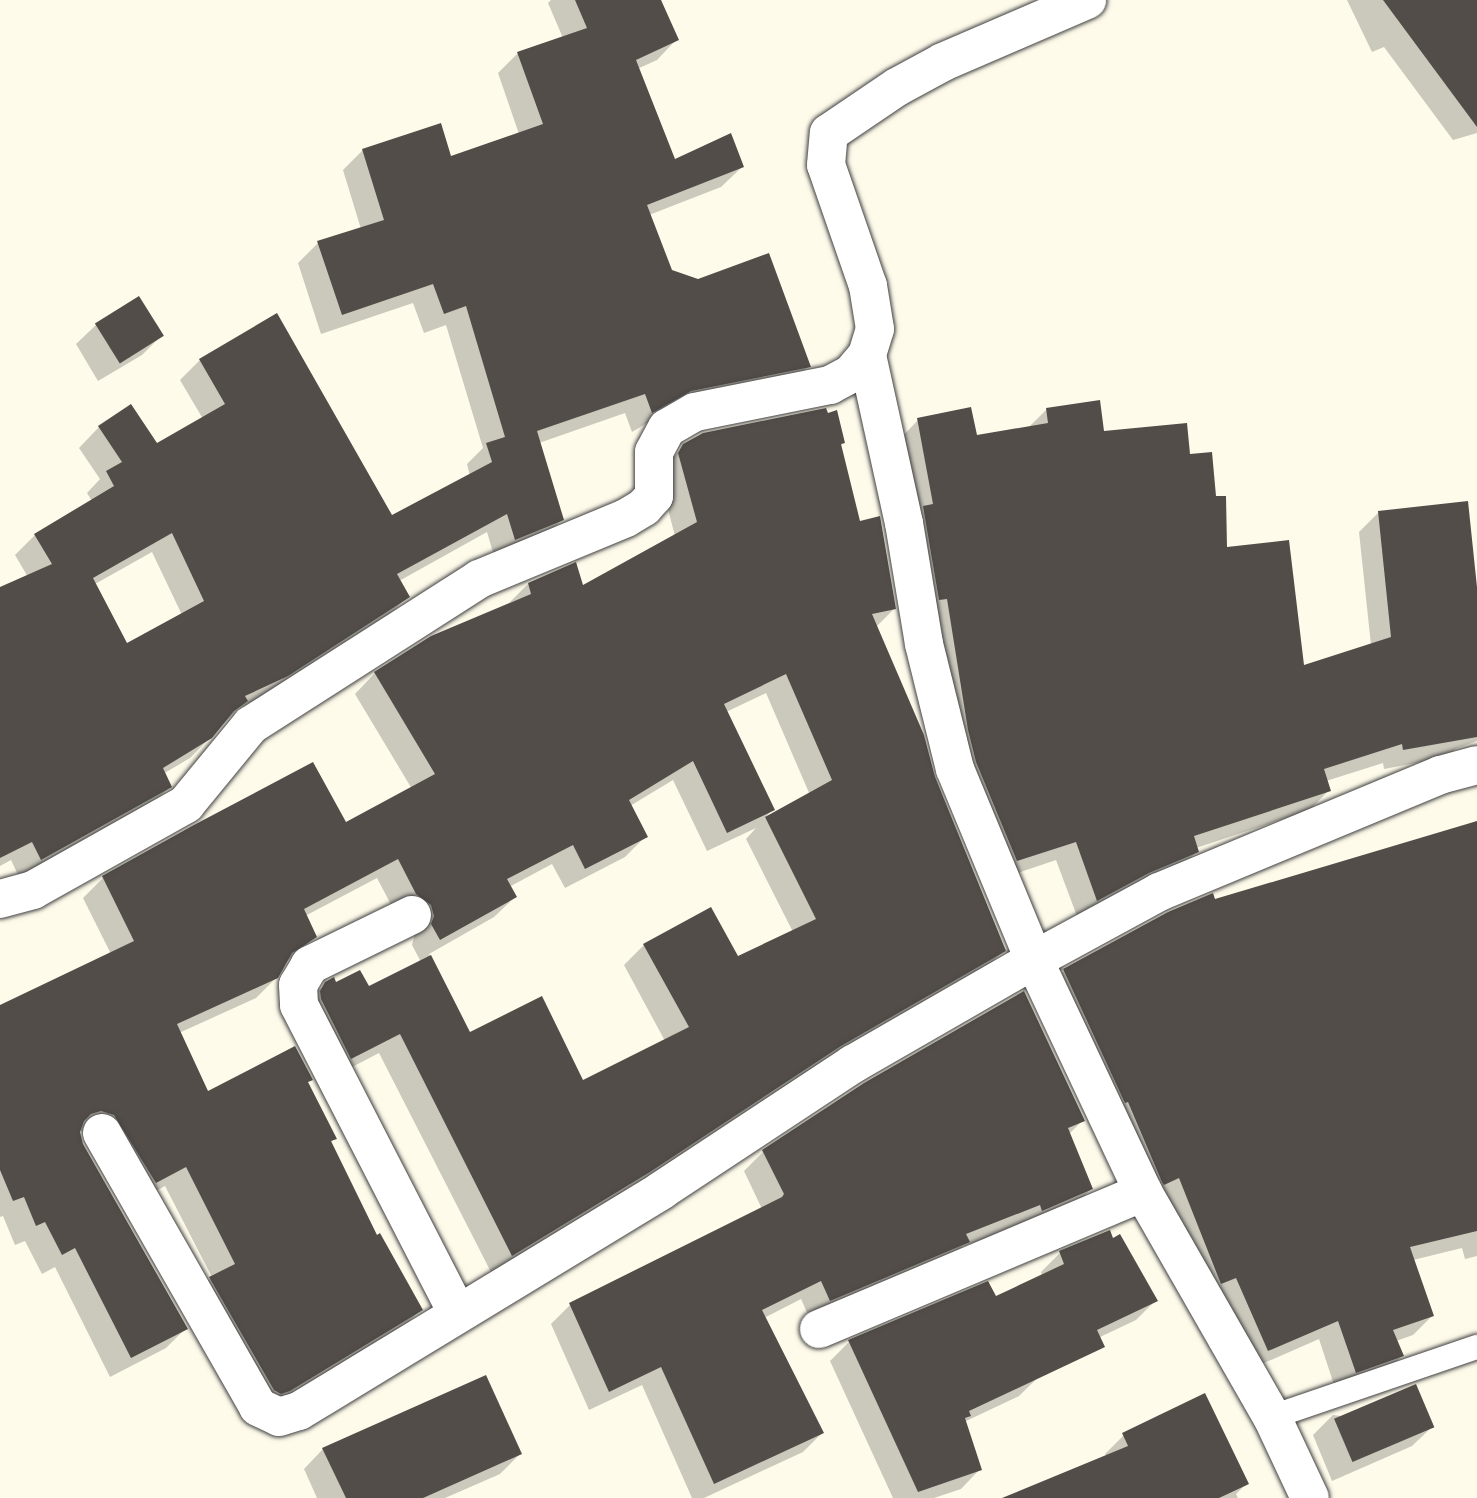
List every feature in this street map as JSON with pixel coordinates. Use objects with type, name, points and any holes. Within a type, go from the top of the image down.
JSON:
[{"type":"street","points":[[0,899],[33,890],[186,804],[251,725],[478,579],[626,518],[643,507],[654,496],[654,452],[667,428],[695,412],[830,385],[851,374],[867,355],[875,329],[868,286],[826,165],[829,133],[897,87],[943,62],[1087,0]]},
{"type":"street","points":[[867,355],[904,523],[924,644],[956,769],[1034,960],[1143,1192],[1272,1417],[1310,1498]]},
{"type":"street","points":[[102,1133],[258,1407],[279,1417],[299,1411],[457,1312],[662,1190],[853,1065],[1034,960],[1159,892],[1440,775],[1477,765]]},
{"type":"street","points":[[412,915],[310,965],[298,985],[299,1005],[457,1312]]},
{"type":"street","points":[[818,1329],[1143,1192]]},
{"type":"lane","points":[[1272,1417],[1477,1347]]},
{"type":"building","points":[[575,0],[661,0],[679,40],[636,60],[675,159],[731,133],[744,167],[647,205],[672,270],[698,279],[769,253],[811,367],[691,391],[652,413],[645,394],[537,431],[564,520],[515,540],[507,514],[397,574],[410,597],[288,676],[245,696],[248,701],[234,711],[212,738],[163,768],[172,787],[41,860],[32,842],[0,858],[0,587],[52,564],[34,534],[114,486],[106,471],[122,462],[98,426],[131,404],[157,443],[225,404],[199,359],[277,313],[392,515],[492,462],[486,443],[505,437],[466,306],[444,314],[433,284],[342,315],[317,241],[384,220],[362,149],[441,123],[451,156],[543,124],[517,52],[587,28]],"holes":[[[172,533],[204,601],[127,643],[93,578]]]},
{"type":"building","points":[[1383,0],[1477,0],[1477,127]]},
{"type":"building","points":[[139,296],[164,336],[120,363],[95,324]]},
{"type":"building","points":[[1100,400],[1104,431],[1187,423],[1190,454],[1212,452],[1216,496],[1226,496],[1227,547],[1289,540],[1304,665],[1391,637],[1378,511],[1468,501],[1477,587],[1477,737],[1403,750],[1402,744],[1324,769],[1331,791],[1194,836],[1199,852],[1149,873],[1097,901],[1076,842],[1017,861],[976,762],[968,730],[947,599],[939,600],[923,506],[933,504],[917,418],[971,407],[977,435],[1048,423],[1046,408]]},
{"type":"building","points":[[826,408],[828,413],[837,410],[845,443],[841,444],[860,521],[880,516],[896,609],[872,614],[924,735],[935,777],[1006,951],[841,1046],[650,1172],[512,1256],[400,1034],[351,1059],[321,999],[320,991],[325,982],[334,977],[336,982],[360,970],[369,986],[431,955],[470,1032],[542,996],[583,1080],[689,1027],[643,944],[711,907],[738,956],[816,919],[765,817],[832,780],[786,674],[724,704],[775,810],[727,833],[693,761],[629,800],[648,837],[585,869],[573,845],[507,879],[517,897],[440,940],[431,924],[434,916],[431,905],[416,894],[398,859],[304,909],[317,937],[292,953],[278,978],[177,1024],[208,1091],[295,1046],[313,1080],[308,1082],[337,1139],[331,1141],[377,1235],[380,1233],[423,1310],[281,1394],[274,1390],[209,1277],[235,1264],[186,1167],[156,1183],[114,1115],[101,1111],[91,1114],[84,1121],[80,1132],[83,1144],[188,1329],[131,1358],[75,1248],[62,1255],[45,1222],[36,1226],[24,1197],[13,1201],[0,1170],[0,1005],[134,941],[102,876],[192,826],[313,762],[346,822],[435,774],[374,672],[431,636],[531,594],[528,583],[576,562],[583,585],[697,522],[678,453],[683,444],[703,433]]},
{"type":"building","points":[[1477,821],[1477,1231],[1410,1247],[1434,1316],[1393,1330],[1404,1356],[1356,1373],[1338,1321],[1268,1351],[1236,1278],[1221,1284],[1179,1178],[1164,1185],[1162,1182],[1128,1102],[1125,1103],[1063,969],[1168,912],[1213,893],[1215,899]]},
{"type":"building","points":[[1024,991],[1085,1121],[1068,1128],[1093,1189],[1042,1211],[1040,1205],[966,1234],[970,1242],[830,1301],[821,1281],[762,1310],[824,1433],[714,1484],[661,1367],[609,1392],[569,1303],[782,1197],[784,1194],[762,1150],[864,1083]]},
{"type":"building","points":[[1110,1230],[1113,1238],[1120,1234],[1158,1301],[1097,1330],[1105,1347],[969,1411],[971,1416],[965,1418],[982,1470],[918,1492],[848,1340],[988,1281],[996,1296],[1064,1264],[1059,1251]]},
{"type":"building","points":[[486,1375],[522,1454],[423,1498],[346,1498],[322,1448]]},
{"type":"building","points":[[1416,1384],[1434,1427],[1352,1462],[1334,1419]]},
{"type":"building","points":[[1205,1393],[1249,1484],[1219,1498],[1002,1498],[1128,1446],[1122,1433]]}]
